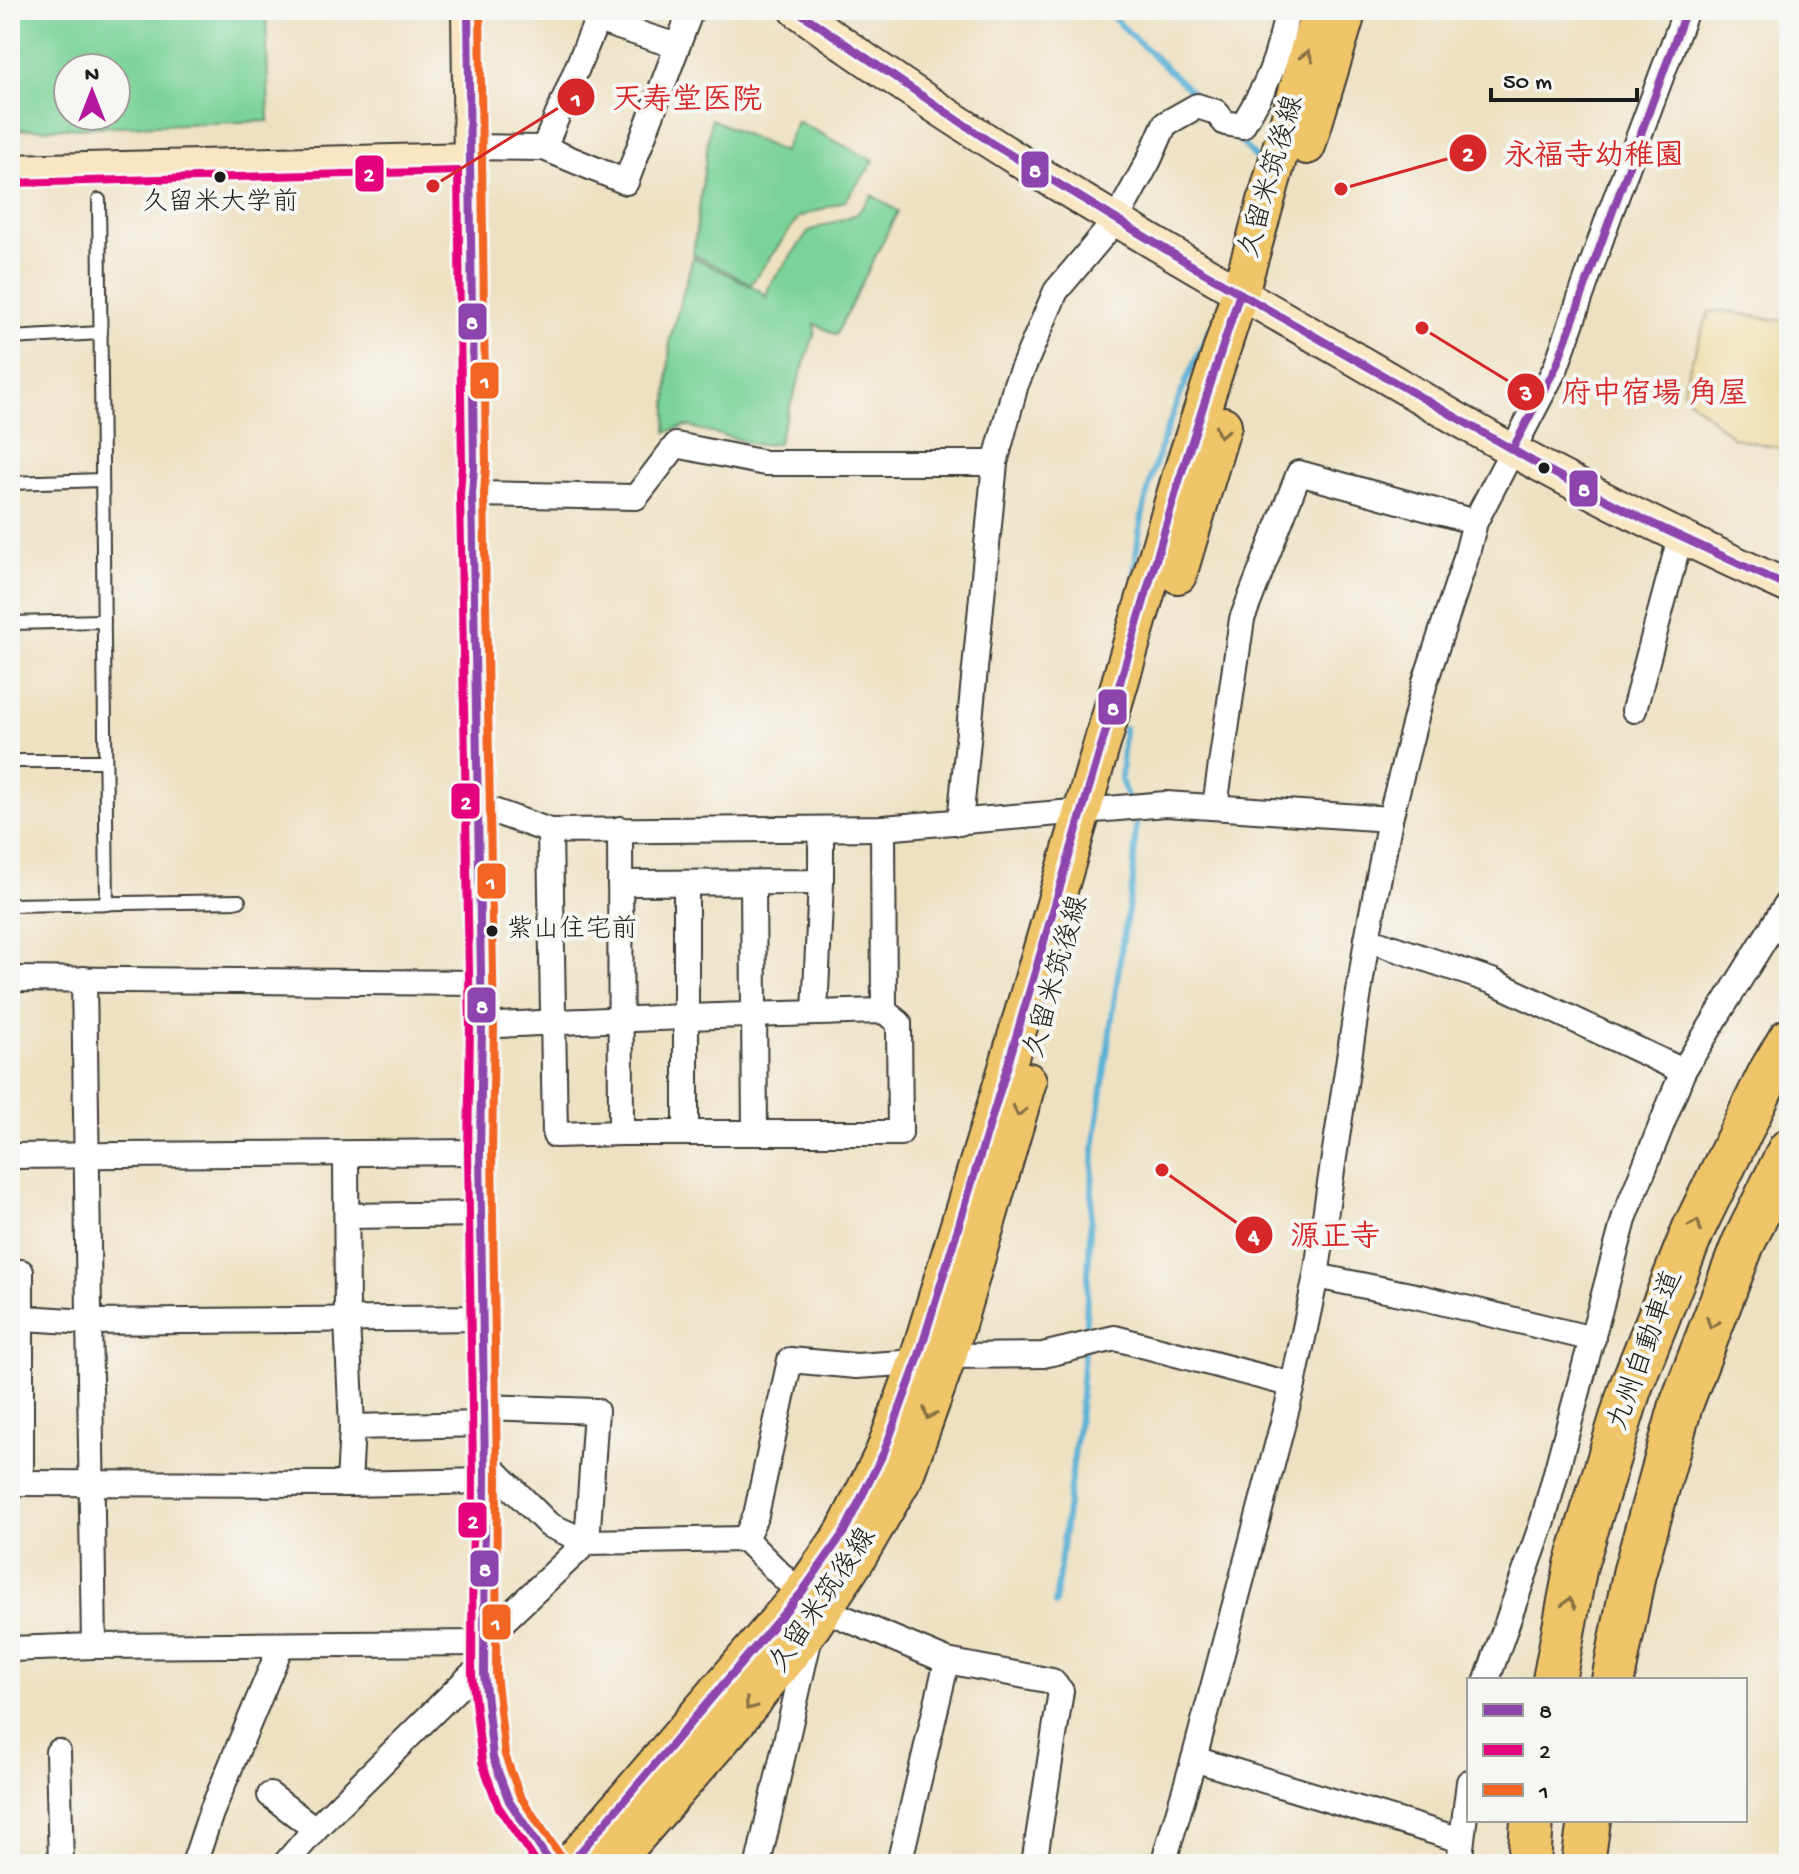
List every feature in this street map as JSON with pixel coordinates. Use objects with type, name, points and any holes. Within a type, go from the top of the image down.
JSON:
[{"type":"highway","name":"九州自動車道","points":[[1554,1678],[1576,1565],[1630,1389],[1694,1228],[1770,1072],[1789,1040]]},
{"type":"highway","name":"九州自動車道","points":[[1613,1678],[1634,1574],[1681,1405],[1743,1244],[1789,1150]]},
{"type":"highway","points":[[1529,1864],[1532,1822]]},
{"type":"highway","points":[[1583,1864],[1589,1822]]},
{"type":"main road","points":[[468,10],[472,494],[482,983],[480,1152],[484,1318],[484,1648],[493,1758],[509,1801],[551,1864]]},
{"type":"main road","points":[[796,10],[872,66],[1015,159],[1250,299],[1512,450],[1680,538],[1789,587]]},
{"type":"main road","name":"久留米筑後線","points":[[1250,299],[1320,10]]},
{"type":"main road","name":"久留米筑後線","points":[[613,1864],[735,1724],[813,1609],[844,1532],[932,1359],[1095,809],[1176,493],[1250,299],[1348,10]]},
{"type":"main road","points":[[10,171],[470,153]]},
{"type":"main road","name":"久留米筑後線","points":[[570,1864],[813,1609]]},
{"type":"street","points":[[470,153],[544,148],[626,182],[691,10]]},
{"type":"street","points":[[960,823],[995,463],[1016,384],[1056,291],[1116,220],[1165,124],[1197,106],[1216,112],[1225,123],[1242,126],[1268,83],[1281,47],[1287,10]]},
{"type":"street","points":[[1163,1864],[1194,1759],[1293,1385],[1316,1276],[1367,939],[1390,819],[1425,682],[1475,522],[1556,367],[1686,10]]},
{"type":"street","points":[[544,148],[597,20],[677,46]]},
{"type":"street","points":[[472,494],[636,497],[676,445],[765,463],[995,463]]},
{"type":"street","points":[[1215,806],[1242,619],[1299,473],[1475,522]]},
{"type":"street","points":[[1634,710],[1680,538]]},
{"type":"street","points":[[479,806],[550,831],[883,828],[1166,804],[1390,819]]},
{"type":"street","points":[[883,828],[884,1011]]},
{"type":"street","points":[[620,829],[621,1133]]},
{"type":"street","points":[[815,1013],[821,829]]},
{"type":"street","points":[[482,1026],[554,1022],[620,1019],[754,1014],[884,1011],[899,1023],[900,1133],[555,1135],[554,1022],[550,831]]},
{"type":"street","points":[[620,883],[821,882]]},
{"type":"street","points":[[686,883],[686,1133]]},
{"type":"street","points":[[753,883],[755,1133]]},
{"type":"street","points":[[1488,1678],[1543,1521],[1625,1216],[1683,1071],[1789,900]]},
{"type":"street","points":[[1367,939],[1492,981],[1683,1071]]},
{"type":"street","points":[[10,979],[482,983]]},
{"type":"street","points":[[84,979],[84,1155],[94,1646]]},
{"type":"street","points":[[10,1156],[480,1152]]},
{"type":"street","points":[[346,1155],[347,1320],[352,1427],[349,1484]]},
{"type":"street","points":[[347,1216],[481,1214]]},
{"type":"street","points":[[21,1272],[16,1317],[15,1482],[349,1484],[485,1477],[497,1473],[549,1525],[587,1542],[745,1539],[813,1609],[947,1661],[1052,1681],[1061,1691],[1034,1864]]},
{"type":"street","points":[[1316,1276],[1420,1297],[1593,1339]]},
{"type":"street","points":[[16,1317],[87,1322],[484,1318]]},
{"type":"street","points":[[745,1539],[756,1515],[790,1360],[856,1366],[932,1359],[1043,1355],[1115,1338],[1293,1385]]},
{"type":"street","points":[[285,1864],[315,1829],[470,1676],[497,1627],[587,1542],[596,1411],[352,1427]]},
{"type":"street","points":[[758,1864],[813,1609]]},
{"type":"street","points":[[10,1649],[278,1645],[484,1648]]},
{"type":"street","points":[[194,1864],[211,1813],[278,1653],[278,1645]]},
{"type":"street","points":[[899,1864],[947,1661]]},
{"type":"street","points":[[58,1752],[61,1864]]},
{"type":"street","points":[[1194,1759],[1460,1852],[1467,1798]]},
{"type":"street","points":[[270,1795],[315,1829]]},
{"type":"lane","points":[[99,200],[107,904]]},
{"type":"lane","points":[[10,338],[101,333]]},
{"type":"lane","points":[[10,483],[102,480]]},
{"type":"lane","points":[[10,623],[104,621]]},
{"type":"lane","points":[[10,761],[105,761]]},
{"type":"lane","points":[[10,905],[239,901]]},
{"type":"green space","points":[[10,10],[266,10],[269,121],[132,126],[132,52],[52,52],[52,129],[10,130]]},
{"type":"green space","points":[[711,119],[783,152],[797,121],[874,161],[845,201],[799,217],[751,284],[693,254]]},
{"type":"green space","points":[[872,195],[898,211],[836,335],[815,324],[815,332],[777,444],[758,445],[687,426],[666,432],[670,339],[693,257],[759,290],[766,297],[769,286],[809,231],[857,214]]},
{"type":"sand","points":[[1724,311],[1789,322],[1789,450],[1734,438],[1684,395],[1684,383],[1709,312]]},
{"type":"waterway","points":[[1105,10],[1200,100]]},
{"type":"waterway","points":[[1233,134],[1264,166]]},
{"type":"waterway","points":[[1134,577],[1143,512],[1160,449],[1210,329]]},
{"type":"waterway","points":[[1124,728],[1121,780],[1129,803]]},
{"type":"waterway","points":[[1085,1339],[1094,1148],[1133,881],[1136,823],[1132,814]]},
{"type":"waterway","points":[[1055,1604],[1080,1409],[1084,1350]]},
{"type":"transit line","name":"8","points":[[468,10],[472,494],[482,1026],[484,1674],[493,1758],[509,1801],[551,1864]]},
{"type":"transit line","name":"1","points":[[480,10],[484,494],[494,1026],[496,1673],[505,1755],[520,1796],[561,1857]]},
{"type":"transit line","name":"8","points":[[796,10],[993,144],[1196,268],[1546,469],[1649,522],[1789,587]]},
{"type":"transit line","name":"8","points":[[1512,450],[1556,367],[1686,10]]},
{"type":"transit line","name":"2","points":[[10,183],[458,171],[460,494],[470,1026],[472,1675],[482,1762],[498,1806],[537,1864]]},
{"type":"transit line","name":"8","points":[[570,1864],[802,1592],[844,1532],[884,1452],[917,1362],[1180,478],[1240,293]]},
{"type":"place","name":"久留米大学前","points":[[220,177]]},
{"type":"place","name":"天寿堂医院","points":[[433,186]]},
{"type":"place","name":"永福寺幼稚園","points":[[1341,189]]},
{"type":"place","name":"府中宿場 角屋","points":[[1422,328]]},
{"type":"place","name":"紫山住宅前","points":[[492,931]]},
{"type":"place","name":"源正寺","points":[[1162,1170]]}]
